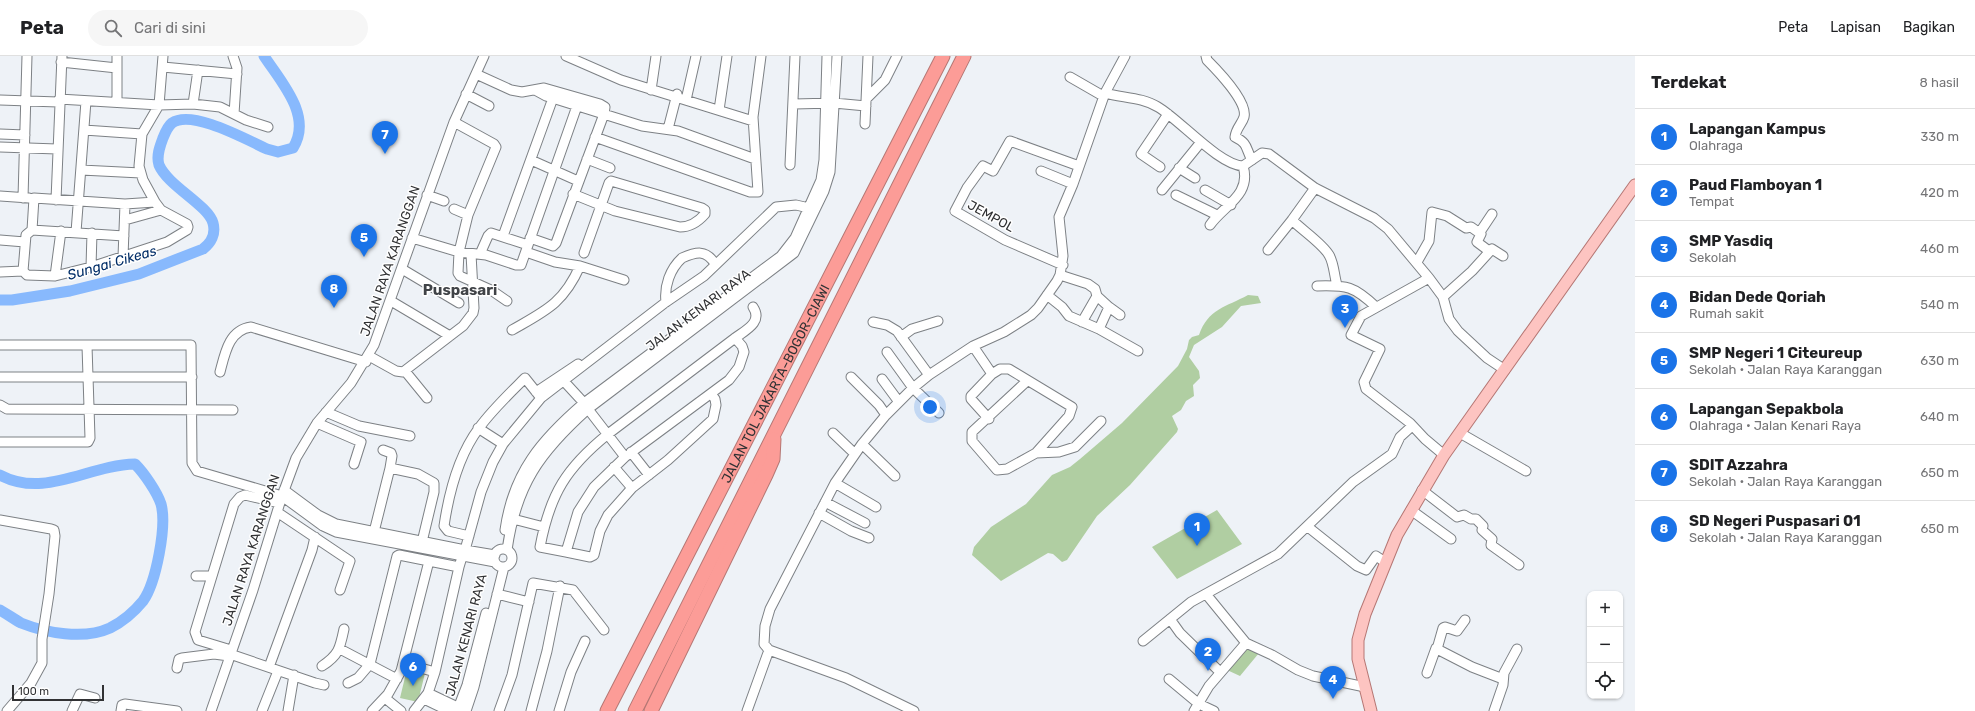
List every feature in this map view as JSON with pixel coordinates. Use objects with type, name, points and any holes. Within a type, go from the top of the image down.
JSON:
[{"type":"highway","name":"JALAN TOL JAKARTA–BOGOR–CIAWI","points":[[607,711],[943,56]]},
{"type":"highway","name":"JALAN TOL JAKARTA–BOGOR–CIAWI","points":[[635,711],[964,56]]},
{"type":"highway","points":[[651,711],[768,471],[773,459],[774,436]]},
{"type":"main road","points":[[1371,711],[1358,659],[1358,640],[1365,614],[1397,535],[1422,490],[1444,455],[1635,185]]},
{"type":"street","points":[[23,198],[27,56]]},
{"type":"street","points":[[117,56],[117,102]]},
{"type":"street","points":[[0,272],[23,271],[27,275],[55,276],[123,257],[166,242],[187,230],[187,224],[161,210],[155,202],[143,180],[139,166],[142,134],[160,105],[163,56]]},
{"type":"street","points":[[233,56],[237,64],[234,114]]},
{"type":"street","name":"JALAN RAYA KARANGGAN","points":[[211,711],[253,590],[281,500],[300,449],[317,423],[351,383],[367,359],[384,322],[427,195],[454,122],[484,56]]},
{"type":"street","points":[[566,56],[621,80],[753,119]]},
{"type":"street","points":[[576,56],[651,88]]},
{"type":"street","points":[[651,88],[656,56]]},
{"type":"street","points":[[682,97],[692,56]]},
{"type":"street","points":[[668,129],[682,97],[696,56]]},
{"type":"street","points":[[719,108],[727,56]]},
{"type":"street","points":[[595,137],[750,192],[756,192],[759,189],[755,159],[753,119],[761,56]]},
{"type":"street","points":[[790,164],[794,104],[795,56]]},
{"type":"street","name":"JALAN KENARI RAYA","points":[[827,56],[829,104]]},
{"type":"street","name":"JALAN KENARI RAYA","points":[[461,710],[474,687],[497,594],[500,558],[508,510],[518,480],[548,437],[586,406],[774,265],[789,248],[809,214],[821,180],[829,104],[837,56]]},
{"type":"street","points":[[865,124],[868,56]]},
{"type":"street","points":[[794,104],[867,102],[885,80],[897,56]]},
{"type":"street","points":[[914,711],[846,678],[769,650],[764,644],[767,616],[835,483],[862,444],[886,415],[913,388],[929,375],[973,346],[1023,321],[1038,308],[1060,275],[1063,265],[1063,245],[1059,220],[1104,94],[1125,56]]},
{"type":"street","points":[[1206,56],[1207,60],[1237,94],[1244,112],[1244,117],[1236,130],[1235,137],[1244,141],[1248,147],[1252,160]]},
{"type":"street","points":[[56,200],[61,59],[117,68]]},
{"type":"street","points":[[162,67],[237,74]]},
{"type":"street","points":[[193,104],[198,70]]},
{"type":"street","points":[[476,74],[511,90],[522,92],[540,88],[548,89],[600,104],[605,107],[604,114],[555,245],[528,245]]},
{"type":"street","points":[[1070,77],[1104,94],[1149,103],[1168,114],[1229,162],[1243,166],[1262,153],[1269,154],[1315,188],[1374,218],[1388,229],[1430,278],[1443,297],[1449,319],[1458,331],[1487,358],[1505,370]]},
{"type":"street","points":[[535,90],[553,98],[642,126],[678,131],[755,159]]},
{"type":"street","points":[[466,94],[489,106]]},
{"type":"street","points":[[503,236],[553,98]]},
{"type":"street","points":[[0,100],[86,100],[160,105],[193,104],[220,107],[246,120],[268,127]]},
{"type":"street","points":[[76,232],[86,100]]},
{"type":"street","points":[[412,238],[459,252],[476,254],[518,266],[521,264],[577,106]]},
{"type":"street","points":[[1160,167],[1141,154],[1168,114]]},
{"type":"street","points":[[454,122],[494,144],[496,147],[468,215],[459,252],[459,275],[495,292],[508,301]]},
{"type":"street","points":[[84,130],[142,134]]},
{"type":"street","points":[[0,134],[24,135]]},
{"type":"street","name":"JEMPOL","points":[[1063,265],[1005,240],[955,211],[967,188],[983,166],[993,171],[1010,141],[1079,166]]},
{"type":"street","points":[[1162,190],[1202,142]]},
{"type":"street","points":[[0,147],[57,149]]},
{"type":"street","points":[[587,159],[610,168]]},
{"type":"street","points":[[531,160],[578,181]]},
{"type":"street","points":[[1210,225],[1217,215],[1231,205],[1245,181],[1243,166]]},
{"type":"street","points":[[1179,168],[1195,178]]},
{"type":"street","points":[[81,170],[141,173]]},
{"type":"street","points":[[1041,171],[1073,184]]},
{"type":"street","points":[[573,194],[600,206],[642,219],[680,226],[691,225],[706,213],[702,208],[612,181],[609,183],[600,206],[584,253]]},
{"type":"street","points":[[1268,250],[1315,188]]},
{"type":"street","points":[[1205,190],[1231,205]]},
{"type":"street","points":[[427,195],[444,201]]},
{"type":"street","points":[[1176,195],[1217,215]]},
{"type":"street","points":[[0,196],[125,204],[155,202]]},
{"type":"street","points":[[32,230],[34,198]]},
{"type":"street","points":[[123,257],[125,204]]},
{"type":"street","points":[[414,711],[426,696],[435,672],[463,554],[486,478],[503,444],[539,395],[704,276],[776,207],[796,205],[809,214]]},
{"type":"street","points":[[454,209],[468,215]]},
{"type":"street","points":[[125,220],[161,210]]},
{"type":"street","points":[[1417,262],[1429,241],[1432,212],[1447,216],[1466,228],[1471,227],[1480,232]]},
{"type":"street","points":[[1489,251],[1477,242],[1481,234],[1480,232],[1492,214]]},
{"type":"street","points":[[1292,220],[1305,234],[1324,247],[1330,255],[1337,285]]},
{"type":"street","points":[[23,271],[26,235],[32,230],[124,236]]},
{"type":"street","points":[[55,276],[61,231]]},
{"type":"street","points":[[90,267],[92,233]]},
{"type":"street","points":[[220,372],[230,341],[238,332],[251,327],[367,359],[396,371],[405,371],[463,326],[473,313],[473,281],[476,254],[489,234],[503,236],[528,245],[555,262],[580,266],[624,280]]},
{"type":"street","points":[[0,240],[25,242]]},
{"type":"street","points":[[1443,297],[1472,271],[1489,251],[1493,249],[1503,256]]},
{"type":"street","points":[[666,302],[665,292],[667,283],[682,258],[695,254],[707,254],[715,264]]},
{"type":"street","points":[[512,330],[544,312],[558,301],[567,292],[580,266]]},
{"type":"street","points":[[402,269],[459,303]]},
{"type":"street","points":[[1060,275],[1088,284],[1095,289],[1097,296],[1120,315]]},
{"type":"street","points":[[1430,278],[1382,306],[1376,307],[1361,316],[1351,334],[1352,337],[1380,349],[1364,382],[1366,389],[1412,426],[1444,455]]},
{"type":"street","points":[[1317,286],[1337,285],[1355,289],[1376,307]]},
{"type":"street","points":[[1047,295],[1062,307],[1069,316],[1099,329],[1138,351]]},
{"type":"street","points":[[1082,322],[1097,296]]},
{"type":"street","points":[[391,301],[450,336]]},
{"type":"street","points":[[711,394],[715,399],[716,405],[713,418],[668,460],[632,488],[608,515],[600,531],[594,555],[590,557],[540,547],[551,504],[561,482],[588,450],[755,322],[757,315],[753,307]]},
{"type":"street","points":[[1099,329],[1110,307]]},
{"type":"street","points":[[901,337],[912,329],[938,321]]},
{"type":"street","points":[[873,322],[887,325],[897,331],[929,375]]},
{"type":"street","points":[[566,552],[578,512],[585,498],[628,455],[711,394],[735,374],[739,368],[744,350],[735,338]]},
{"type":"street","points":[[0,345],[191,345],[192,463],[195,469],[281,500],[327,520],[422,542],[463,554]]},
{"type":"street","points":[[0,442],[88,442],[89,410],[87,346]]},
{"type":"street","points":[[973,346],[992,374]]},
{"type":"street","points":[[887,352],[913,388],[939,413]]},
{"type":"street","points":[[989,419],[971,399],[971,396],[992,374],[1000,369],[1009,369],[1072,407],[1069,416],[1036,454],[1007,469],[998,471],[972,441],[972,432],[989,419],[1027,380]]},
{"type":"street","points":[[405,371],[427,398]]},
{"type":"street","points":[[0,377],[192,377]]},
{"type":"street","points":[[851,377],[886,415]]},
{"type":"street","points":[[469,536],[448,531],[444,526],[454,481],[467,449],[478,428],[525,378],[539,395]]},
{"type":"street","points":[[561,379],[586,406],[608,434],[649,475]]},
{"type":"street","points":[[882,379],[899,402]]},
{"type":"street","points":[[0,405],[6,409],[233,410]]},
{"type":"street","name":"JALAN KENARI RAYA","points":[[461,710],[500,558],[524,485],[536,465],[557,438],[586,406]]},
{"type":"street","points":[[326,412],[359,426],[410,436]]},
{"type":"street","points":[[1036,454],[1059,452],[1075,447],[1101,421]]},
{"type":"street","points":[[317,423],[361,442],[354,464]]},
{"type":"street","points":[[1143,641],[1191,602],[1278,554],[1308,527],[1353,482],[1392,454],[1400,437],[1412,426]]},
{"type":"street","points":[[478,428],[503,444]]},
{"type":"street","points":[[833,433],[855,454]]},
{"type":"street","points":[[1460,433],[1526,471]]},
{"type":"street","points":[[862,444],[894,476]]},
{"type":"street","points":[[374,532],[392,456],[391,453],[383,450]]},
{"type":"street","points":[[390,468],[418,474],[435,484],[422,542]]},
{"type":"street","points":[[614,468],[632,488]]},
{"type":"street","points":[[835,483],[876,507]]},
{"type":"street","points":[[1422,490],[1457,517],[1464,515],[1471,519],[1476,519],[1483,526],[1482,530],[1492,539],[1491,545],[1520,565]]},
{"type":"street","points":[[324,685],[278,671],[230,653],[198,640],[195,636],[234,504],[240,497],[246,495],[281,500],[323,526],[336,532],[463,554],[500,558]]},
{"type":"street","points":[[281,500],[315,537],[350,561],[340,590]]},
{"type":"street","points":[[825,502],[865,523]]},
{"type":"street","points":[[1411,510],[1451,539]]},
{"type":"street","points":[[819,513],[851,531],[869,538]]},
{"type":"street","points":[[513,519],[544,527]]},
{"type":"street","points":[[0,520],[54,530],[55,542],[42,639],[42,663],[38,674],[32,683],[7,711]]},
{"type":"street","points":[[1308,527],[1358,566],[1366,570],[1376,556],[1386,562]]},
{"type":"street","points":[[269,667],[312,550],[315,537]]},
{"type":"street","points":[[348,683],[358,678],[370,664],[395,558],[399,555],[460,567]]},
{"type":"street","points":[[372,711],[385,698],[397,679],[403,663],[429,561]]},
{"type":"street","points":[[196,576],[212,576]]},
{"type":"street","points":[[499,711],[512,675],[533,582],[560,586],[576,591],[604,630]]},
{"type":"street","points":[[531,711],[547,651],[560,586]]},
{"type":"street","points":[[497,594],[529,602]]},
{"type":"street","points":[[1206,594],[1246,643],[1272,655],[1298,670],[1313,676],[1365,687]]},
{"type":"street","points":[[1170,619],[1180,633],[1220,672]]},
{"type":"street","points":[[1427,673],[1443,628],[1445,627],[1457,631],[1464,620]]},
{"type":"street","points":[[322,666],[334,658],[340,649],[344,629]]},
{"type":"street","points":[[559,711],[570,672],[585,641]]},
{"type":"street","points":[[1197,707],[1209,686],[1246,643]]},
{"type":"street","points":[[1436,648],[1472,667],[1503,679]]},
{"type":"street","points":[[340,649],[397,679]]},
{"type":"street","points":[[1494,711],[1503,685],[1503,679],[1507,667],[1517,649]]},
{"type":"street","points":[[747,711],[769,650]]},
{"type":"street","points":[[176,668],[179,659],[182,658],[230,653]]},
{"type":"street","points":[[403,663],[435,672]]},
{"type":"street","points":[[262,711],[278,671]]},
{"type":"street","points":[[288,711],[294,675]]},
{"type":"street","points":[[1169,679],[1197,707],[1214,711]]},
{"type":"street","points":[[72,711],[80,694],[95,698]]},
{"type":"street","points":[[426,696],[461,710]]},
{"type":"street","points":[[426,696],[449,711]]},
{"type":"street","points":[[385,698],[401,711]]},
{"type":"street","points":[[120,711],[122,705],[125,704],[177,711]]},
{"type":"green space","points":[[1248,295],[1258,296],[1261,303],[1241,306],[1222,327],[1194,345],[1189,357],[1199,371],[1200,378],[1193,385],[1194,396],[1186,401],[1181,410],[1172,416],[1178,429],[1177,432],[1130,485],[1097,516],[1067,560],[1062,562],[1053,554],[1048,553],[1001,581],[972,555],[974,547],[991,527],[1026,504],[1052,475],[1070,467],[1122,423],[1178,366],[1187,349],[1189,340],[1192,337],[1199,335],[1207,319],[1225,306]]},
{"type":"green space","points":[[1217,510],[1242,544],[1177,579],[1152,547]]},
{"type":"green space","points":[[1246,647],[1259,653],[1240,676],[1227,670]]},
{"type":"green space","points":[[407,669],[425,673],[418,702],[400,698]]},
{"type":"waterway","name":"Sungai Cikeas","points":[[0,300],[12,300],[70,291],[139,274],[206,247],[214,231],[210,216],[164,173],[158,162],[160,148],[169,126],[172,123],[181,120],[192,120],[220,127],[267,149],[278,152],[293,148],[298,136],[299,124],[297,112],[286,88],[264,56]]},
{"type":"waterway","name":"Sungai Cikeas","points":[[0,475],[17,481],[33,484],[67,479],[118,466],[135,464],[157,494],[161,504],[163,526],[156,568],[148,593],[132,613],[110,628],[89,634],[65,634],[31,627],[21,623],[0,610]]},
{"type":"place","name":"SDIT Azzahra","points":[[385,154]]},
{"type":"place","name":"SMP Negeri 1 Citeureup","points":[[364,257]]},
{"type":"place","name":"SD Negeri Puspasari 01","points":[[334,308]]},
{"type":"place","name":"SMP Yasdiq","points":[[1345,328]]},
{"type":"place","name":"Lapangan Kampus","points":[[1197,546]]},
{"type":"place","name":"Paud Flamboyan 1","points":[[1208,671]]},
{"type":"place","name":"Lapangan Sepakbola","points":[[413,686]]},
{"type":"place","name":"Bidan Dede Qoriah","points":[[1333,699]]},
{"type":"district","name":"Puspasari","points":[[460,290]]}]
